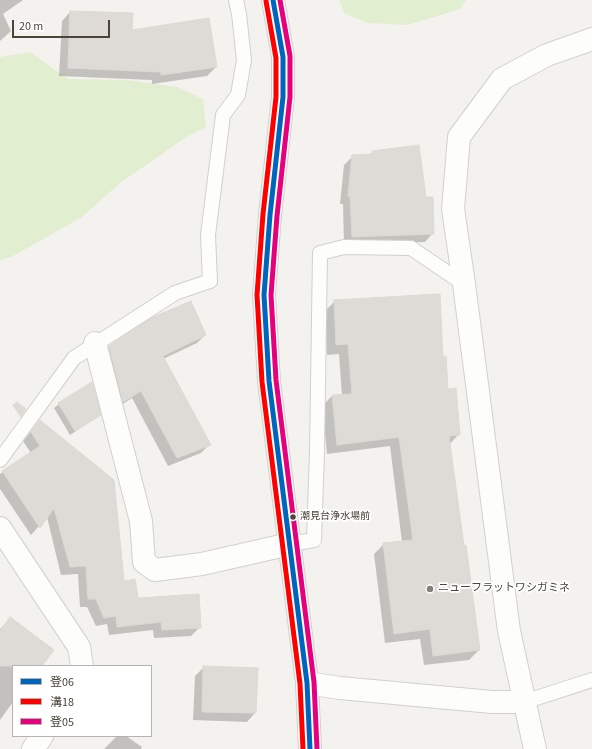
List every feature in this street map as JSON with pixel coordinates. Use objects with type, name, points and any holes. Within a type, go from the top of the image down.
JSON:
[{"type":"street","points":[[273,0],[283,58],[283,98],[270,215],[264,296],[269,381],[307,683],[310,749]]},
{"type":"street","points":[[535,749],[509,631],[453,209],[459,137],[502,79],[547,56],[592,39]]},
{"type":"street","points":[[95,343],[141,521],[144,562],[155,570],[202,564],[290,544]]},
{"type":"street","points":[[0,528],[79,647],[82,665]]},
{"type":"street","points":[[307,683],[340,688],[492,702],[524,702]]},
{"type":"street","points":[[33,749],[41,737]]},
{"type":"lane","points":[[0,460],[74,358],[95,343],[175,293],[210,281],[208,235],[223,115],[238,95],[244,60],[236,0]]},
{"type":"lane","points":[[290,544],[314,540],[320,254],[344,248],[411,248],[464,284]]},
{"type":"lane","points":[[524,702],[592,680]]},
{"type":"green space","points":[[339,0],[466,0],[460,9],[408,25],[368,23],[345,14]]},
{"type":"green space","points":[[30,52],[68,79],[127,80],[177,87],[203,99],[206,127],[188,136],[120,183],[82,217],[15,255],[0,261],[0,57]]},
{"type":"building","points":[[70,11],[133,13],[132,30],[209,18],[217,67],[161,75],[161,72],[68,68]]},
{"type":"building","points":[[419,145],[426,197],[433,197],[434,234],[352,237],[350,196],[348,196],[352,155],[373,154],[372,151]]},
{"type":"building","points":[[440,294],[443,357],[446,356],[448,389],[456,388],[460,435],[449,436],[480,650],[433,656],[430,629],[394,634],[383,543],[413,540],[399,437],[337,445],[332,395],[352,394],[348,344],[336,345],[334,300]]},
{"type":"building","points":[[191,301],[206,335],[163,356],[211,445],[177,458],[141,391],[123,402],[109,346],[151,318]]},
{"type":"building","points":[[92,382],[101,415],[75,431],[58,403]]},
{"type":"building","points":[[17,402],[26,409],[21,417],[13,405]]},
{"type":"building","points":[[40,420],[114,480],[124,581],[135,579],[138,598],[199,594],[201,628],[162,630],[161,622],[117,627],[116,616],[104,618],[96,599],[88,599],[86,566],[70,567],[54,508],[40,528],[2,471],[40,446],[31,432]]},
{"type":"building","points":[[10,617],[54,650],[43,665],[0,666],[0,631]]},
{"type":"building","points":[[203,666],[258,668],[256,713],[202,712]]},
{"type":"transit line","name":"登06","points":[[273,0],[283,57],[283,97],[270,215],[264,295],[269,381],[307,683],[310,749]]},
{"type":"transit line","name":"登05","points":[[280,0],[290,56],[290,97],[277,216],[271,295],[276,380],[314,682],[317,749]]},
{"type":"transit line","name":"溝18","points":[[266,1],[276,58],[276,97],[263,214],[257,295],[262,382],[300,684],[303,749]]},
{"type":"place","name":"潮見台浄水場前","points":[[293,517]]},
{"type":"place","name":"ニューフラットワシガミネ","points":[[430,589]]}]
